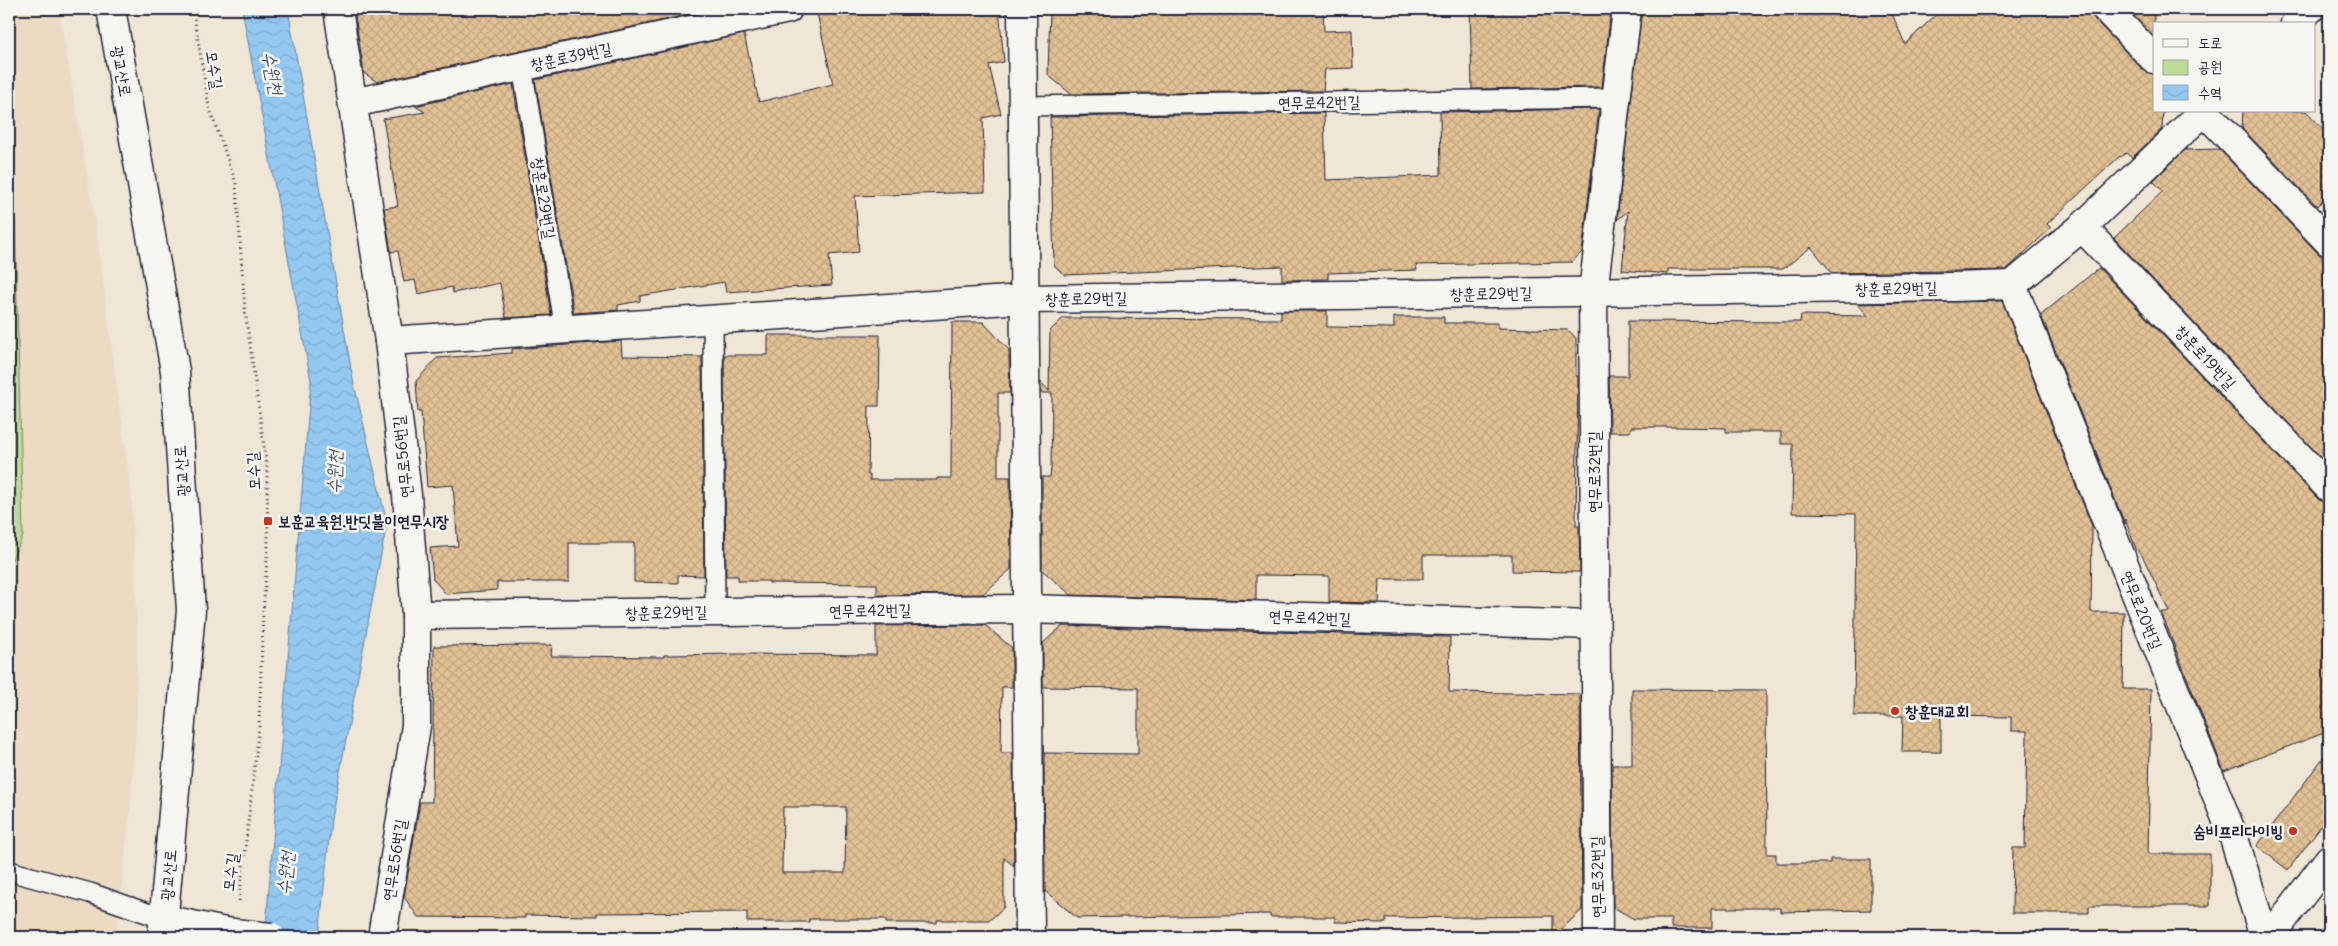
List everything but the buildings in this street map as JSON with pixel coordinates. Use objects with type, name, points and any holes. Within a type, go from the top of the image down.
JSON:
[{"type":"street","name":"광교산로","points":[[111,9],[175,371],[191,610],[163,928]]},
{"type":"street","name":"연무로56번길","points":[[338,9],[389,341],[407,495],[416,615],[416,726],[382,937]]},
{"type":"street","name":"창훈로39번길","points":[[353,103],[788,9]]},
{"type":"street","points":[[1022,9],[1025,608],[1030,937]]},
{"type":"street","name":"연무로32번길","points":[[1598,937],[1593,292],[1627,9]]},
{"type":"street","points":[[2106,9],[2153,58]]},
{"type":"street","points":[[2297,22],[2310,9]]},
{"type":"street","points":[[2012,284],[2082,227],[2203,112]]},
{"type":"street","points":[[2205,112],[2329,242]]},
{"type":"street","name":"창훈로19번길","points":[[2082,227],[2329,488]]},
{"type":"street","name":"창훈로29번길","points":[[389,341],[1024,299],[1954,287],[2012,284]]},
{"type":"street","name":"연무로20번길","points":[[2012,284],[2234,838],[2264,937]]},
{"type":"street","name":"연무로42번길","points":[[716,612],[1025,608],[1595,625]]},
{"type":"street","name":"창훈로29번길","points":[[416,615],[716,612]]},
{"type":"street","points":[[2270,937],[2329,859]]},
{"type":"street","points":[[163,928],[271,937]]},
{"type":"lane","name":"창훈로29번길","points":[[522,66],[565,330]]},
{"type":"lane","name":"연무로42번길","points":[[1022,106],[1616,98]]},
{"type":"lane","name":"창훈로29번길","points":[[712,320],[716,612]]},
{"type":"lane","points":[[9,871],[90,893],[163,928]]},
{"type":"path","name":"모수길","points":[[193,9],[209,107],[236,183],[245,310],[267,468],[268,546],[263,612],[259,727],[238,908]]},
{"type":"shaded area","points":[[9,9],[59,9],[96,227],[132,500],[137,623],[137,714],[130,815],[116,937],[9,937]]},
{"type":"green space","points":[[9,204],[15,221],[23,536],[9,566]]},
{"type":"water","name":"수원천","points":[[242,9],[288,9],[353,380],[387,523],[331,819],[319,937],[265,937],[311,381]]},
{"type":"place","name":"보훈교육원.반딧불이연무시장","points":[[268,521]]},
{"type":"place","name":"창훈대교회","points":[[1895,711]]},
{"type":"place","name":"숨비프리다이빙","points":[[2293,831]]}]
